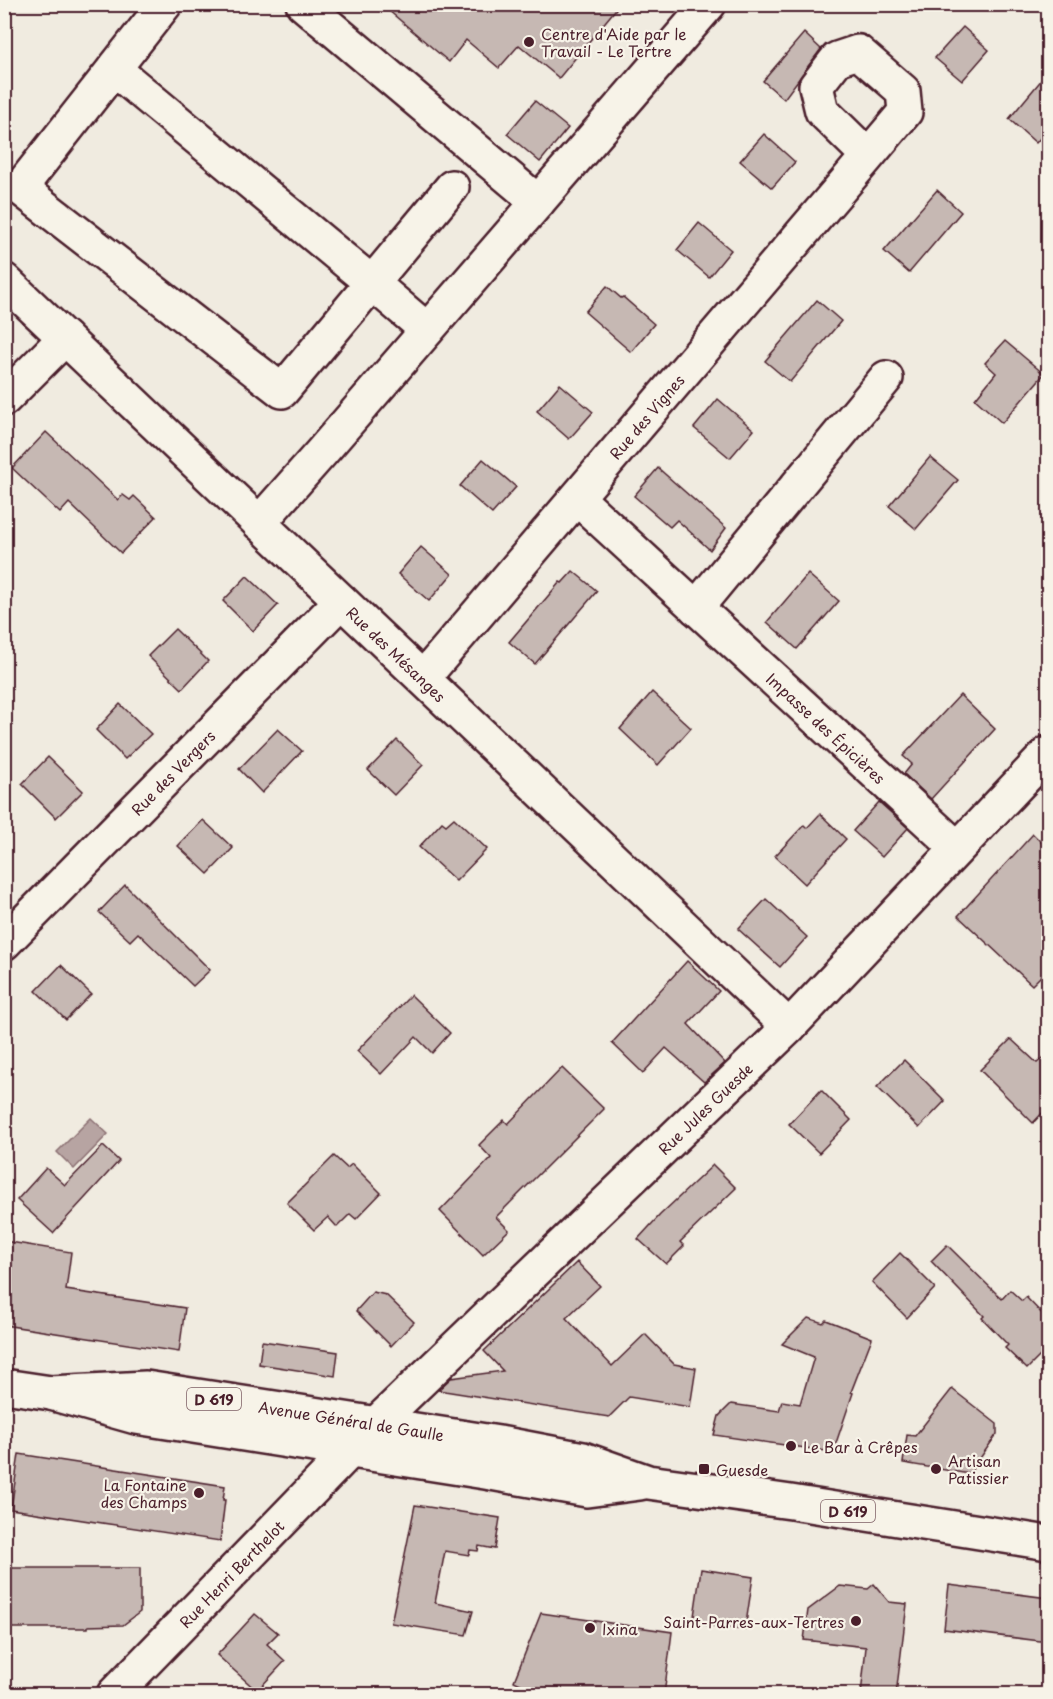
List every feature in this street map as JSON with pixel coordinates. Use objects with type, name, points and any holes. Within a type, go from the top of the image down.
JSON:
[{"type":"street","points":[[165,4],[20,188],[282,390],[452,187]]},
{"type":"street","points":[[303,4],[538,202]]},
{"type":"street","points":[[259,523],[708,4]]},
{"type":"street","points":[[114,69],[427,330]]},
{"type":"street","name":"Rue des Vignes","points":[[423,678],[868,156]]},
{"type":"street","name":"Rue des Mésanges","points":[[4,280],[789,1027]]},
{"type":"street","points":[[4,399],[65,338]]},
{"type":"street","points":[[696,608],[886,378]]},
{"type":"street","name":"Impasse des Épicières","points":[[577,498],[957,848]]},
{"type":"street","name":"Rue des Vergers","points":[[4,943],[341,601]]},
{"type":"street","name":"Rue Jules Guesde","points":[[349,1452],[789,1027],[1048,753]]},
{"type":"street","name":"Avenue Général de Gaulle","points":[[4,1386],[51,1393],[136,1417],[587,1490],[648,1482]]},
{"type":"street","name":"Avenue Général de Gaulle","points":[[51,1393],[146,1388],[500,1443],[583,1459],[648,1482],[1048,1543]]},
{"type":"street","name":"Rue Henri Berthelot","points":[[114,1695],[349,1452]]},
{"type":"shaded area","points":[[91,1118],[108,1134],[74,1169],[57,1152]]},
{"type":"building","name":"Centre d'Aide par le Travail - Le Tertre","points":[[381,4],[620,4],[559,78],[519,45],[499,68],[466,40],[449,62]]},
{"type":"building","points":[[963,27],[989,50],[962,81],[935,58]]},
{"type":"building","points":[[804,33],[821,49],[784,99],[763,81]]},
{"type":"building","points":[[1048,72],[1048,129],[1036,143],[1009,119]]},
{"type":"building","points":[[535,101],[568,128],[540,162],[507,134]]},
{"type":"building","points":[[764,134],[795,162],[772,188],[740,161]]},
{"type":"building","points":[[937,190],[961,212],[909,273],[884,251]]},
{"type":"building","points":[[699,223],[731,250],[709,277],[677,250]]},
{"type":"building","points":[[607,286],[654,324],[631,352],[585,312]]},
{"type":"building","points":[[817,300],[841,321],[790,382],[765,361]]},
{"type":"building","points":[[1005,341],[1044,374],[1002,423],[975,399],[996,373],[985,363]]},
{"type":"building","points":[[560,384],[593,412],[569,439],[537,411]]},
{"type":"building","points":[[718,399],[754,430],[730,458],[694,428]]},
{"type":"building","points":[[46,432],[118,500],[123,495],[130,500],[134,496],[156,517],[121,553],[69,503],[60,513],[12,468]]},
{"type":"building","points":[[930,457],[958,480],[916,529],[889,506]]},
{"type":"building","points":[[483,459],[516,487],[492,514],[460,486]]},
{"type":"building","points":[[658,468],[726,528],[710,550],[677,520],[670,527],[634,496]]},
{"type":"building","points":[[421,547],[452,574],[429,601],[398,574]]},
{"type":"building","points":[[573,571],[597,591],[535,664],[509,642],[560,582],[562,583]]},
{"type":"building","points":[[808,574],[839,601],[797,649],[767,622]]},
{"type":"building","points":[[247,576],[278,605],[253,631],[223,601]]},
{"type":"building","points":[[175,629],[208,661],[182,689],[148,656]]},
{"type":"building","points":[[652,692],[691,728],[658,765],[620,729]]},
{"type":"building","points":[[960,695],[995,729],[931,799],[904,774],[912,764],[903,756]]},
{"type":"building","points":[[120,704],[151,734],[125,759],[96,730]]},
{"type":"building","points":[[278,729],[302,751],[262,793],[239,769]]},
{"type":"building","points":[[397,740],[423,765],[394,795],[368,770]]},
{"type":"building","points":[[48,757],[83,791],[56,818],[22,784]]},
{"type":"building","points":[[879,802],[908,828],[882,857],[853,831]]},
{"type":"building","points":[[820,814],[846,839],[805,884],[775,856],[804,825],[807,828]]},
{"type":"building","points":[[454,818],[487,849],[456,881],[419,847],[442,822],[446,825]]},
{"type":"building","points":[[203,820],[233,848],[208,874],[178,846]]},
{"type":"building","points":[[1033,834],[1048,849],[1048,969],[1032,985],[958,916]]},
{"type":"building","points":[[125,885],[210,970],[193,986],[138,933],[130,941],[99,912]]},
{"type":"building","points":[[766,899],[807,937],[780,967],[738,929]]},
{"type":"building","points":[[687,961],[719,991],[688,1024],[725,1063],[704,1082],[666,1048],[643,1073],[612,1043]]},
{"type":"building","points":[[61,965],[91,994],[66,1020],[36,991]]},
{"type":"building","points":[[411,995],[450,1033],[432,1053],[416,1037],[381,1074],[357,1051]]},
{"type":"building","points":[[1011,1039],[1037,1063],[1048,1054],[1048,1107],[1033,1123],[980,1070]]},
{"type":"building","points":[[904,1060],[945,1101],[919,1128],[877,1087]]},
{"type":"building","points":[[562,1068],[604,1109],[496,1217],[509,1230],[483,1255],[440,1211],[491,1158],[479,1145],[504,1120],[508,1124]]},
{"type":"building","points":[[821,1090],[851,1120],[819,1153],[789,1124]]},
{"type":"building","points":[[103,1146],[119,1161],[53,1233],[17,1200],[46,1168],[65,1185]]},
{"type":"building","points":[[334,1156],[347,1168],[352,1164],[381,1193],[356,1219],[350,1214],[337,1227],[328,1217],[314,1230],[287,1203]]},
{"type":"building","points":[[713,1165],[736,1188],[680,1242],[684,1246],[666,1264],[638,1239]]},
{"type":"building","points":[[4,1241],[71,1252],[66,1290],[185,1308],[179,1352],[4,1325]]},
{"type":"building","points":[[947,1245],[1002,1299],[1010,1290],[1022,1301],[1026,1297],[1048,1320],[1048,1348],[1027,1369],[1005,1348],[1008,1345],[982,1318],[984,1316],[931,1261]]},
{"type":"building","points":[[900,1253],[935,1288],[907,1318],[872,1282]]},
{"type":"building","points":[[577,1262],[600,1286],[566,1318],[612,1366],[645,1334],[674,1364],[696,1368],[690,1407],[629,1397],[609,1417],[438,1390],[451,1378],[503,1371],[484,1351]]},
{"type":"building","points":[[373,1292],[386,1295],[414,1322],[391,1346],[356,1311]]},
{"type":"building","points":[[808,1318],[823,1323],[826,1320],[872,1338],[851,1392],[853,1393],[833,1452],[714,1435],[719,1416],[731,1404],[779,1411],[782,1401],[800,1404],[814,1357],[782,1344]]},
{"type":"building","points":[[262,1341],[338,1352],[335,1376],[259,1364]]},
{"type":"building","points":[[952,1389],[997,1424],[997,1434],[969,1474],[903,1463],[907,1435],[915,1436]]},
{"type":"building","points":[[19,1454],[225,1486],[220,1541],[11,1509]]},
{"type":"building","points":[[415,1505],[500,1518],[495,1549],[479,1546],[478,1551],[470,1550],[469,1555],[445,1551],[435,1603],[473,1611],[466,1635],[391,1623]]},
{"type":"building","points":[[4,1568],[140,1568],[140,1612],[123,1625],[88,1626],[88,1628],[4,1628]]},
{"type":"building","points":[[701,1569],[753,1577],[745,1630],[693,1623]]},
{"type":"building","name":"Saint-Parres-aux-Tertres","points":[[874,1584],[889,1602],[907,1604],[896,1695],[861,1695],[866,1647],[804,1640],[808,1610],[840,1586],[868,1589]]},
{"type":"building","points":[[949,1585],[1048,1598],[1048,1642],[944,1629]]},
{"type":"building","name":"Ixina","points":[[541,1613],[672,1632],[664,1695],[543,1695],[514,1681]]},
{"type":"building","points":[[255,1614],[278,1633],[267,1644],[285,1661],[257,1691],[217,1655]]},
{"type":"place","name":"Centre d'Aide par le Travail - Le Tertre","points":[[529,42]]},
{"type":"place","name":"Le Bar à Crêpes","points":[[791,1446]]},
{"type":"place","name":"Guesde","points":[[704,1469]]},
{"type":"place","name":"Artisan Patissier","points":[[936,1469]]},
{"type":"place","name":"La Fontaine des Champs","points":[[199,1493]]},
{"type":"place","name":"Saint-Parres-aux-Tertres","points":[[856,1621]]},
{"type":"place","name":"Ixina","points":[[590,1628]]}]
